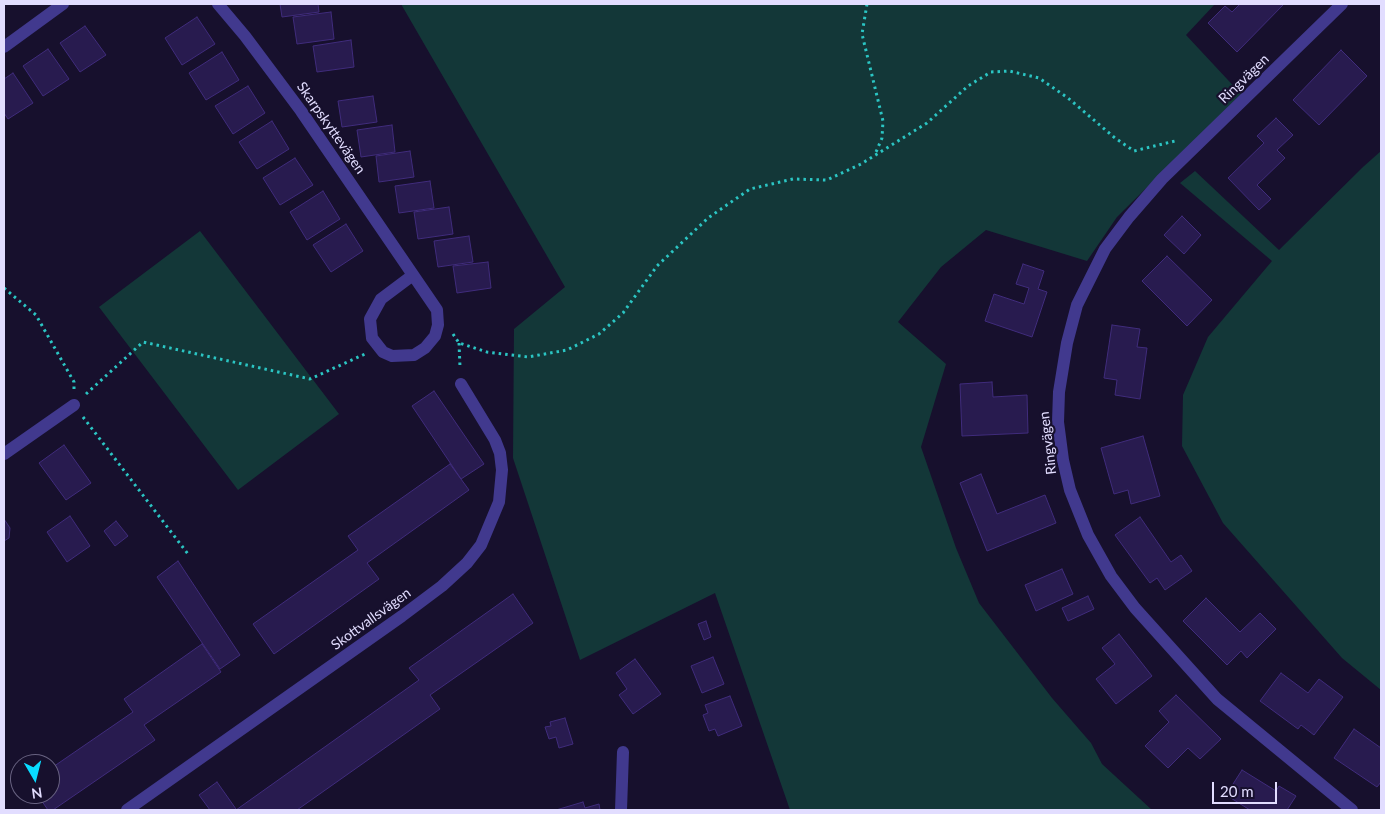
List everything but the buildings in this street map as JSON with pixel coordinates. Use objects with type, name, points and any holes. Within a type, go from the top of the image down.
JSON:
[{"type":"street","points":[[4,47],[63,4]]},
{"type":"street","name":"Skarpskyttevägen","points":[[218,4],[245,36],[301,111],[437,310]]},
{"type":"street","name":"Ringvägen","points":[[1342,4],[1162,179],[1129,217],[1105,249],[1077,305],[1064,359],[1059,392],[1058,422],[1063,460],[1070,490],[1088,535],[1111,576],[1135,608],[1217,699],[1352,810]]},
{"type":"street","points":[[413,275],[381,299],[374,310],[370,319],[370,328],[375,345],[383,352],[392,356],[414,355],[425,348],[434,336],[438,325],[437,310]]},
{"type":"street","name":"Skottvallsvägen","points":[[127,810],[402,616],[442,586],[472,557],[484,540],[499,502],[502,470],[496,440],[461,384]]},
{"type":"street","points":[[4,454],[74,404]]},
{"type":"street","points":[[621,810],[623,752]]},
{"type":"path","points":[[867,4],[862,34],[883,121],[882,138],[876,153]]},
{"type":"path","points":[[459,343],[487,352],[528,357],[567,350],[599,334],[623,313],[657,266],[708,218],[750,189],[793,179],[827,180],[861,164],[927,123],[968,86],[991,72],[1010,71],[1039,78],[1068,98],[1115,138],[1134,151],[1181,140]]},
{"type":"path","points":[[4,288],[36,315],[74,382],[74,404],[188,554]]},
{"type":"path","points":[[437,310],[459,343],[461,384]]},
{"type":"path","points":[[74,404],[143,342],[310,379],[365,353],[375,345]]},
{"type":"green space","points":[[401,4],[1215,4],[1186,35],[1241,94],[1117,217],[1087,261],[986,230],[941,267],[898,322],[946,364],[921,447],[956,548],[979,603],[1052,698],[1091,743],[1102,764],[1152,810],[790,810],[715,593],[580,660],[513,458],[514,329],[565,287]]},
{"type":"green space","points":[[1381,151],[1381,690],[1342,658],[1223,523],[1182,446],[1183,395],[1208,337],[1272,261],[1180,183],[1195,171],[1279,250]]},
{"type":"green space","points":[[200,231],[339,414],[238,490],[99,307]]}]
